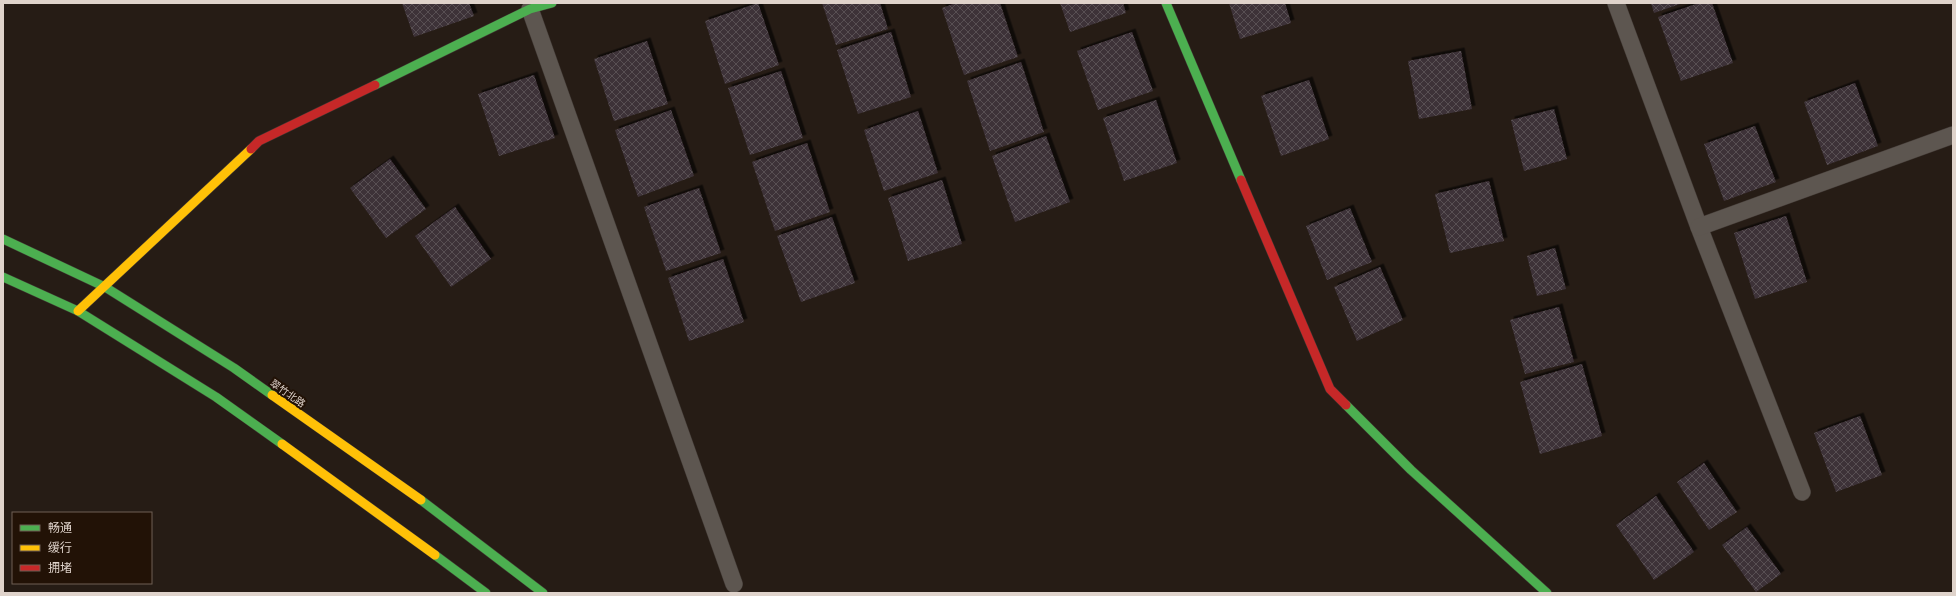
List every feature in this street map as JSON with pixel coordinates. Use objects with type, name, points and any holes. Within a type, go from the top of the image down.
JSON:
[{"type":"street","points":[[78,312],[259,140],[530,9],[552,3]]},
{"type":"street","points":[[1166,3],[1330,389],[1411,470],[1547,593]]},
{"type":"street","name":"翠竹北路","points":[[3,239],[105,287],[234,368],[454,524],[543,593]]},
{"type":"street","points":[[3,277],[78,312],[216,397],[486,593]]},
{"type":"lane","points":[[1616,3],[1699,226],[1802,492]]},
{"type":"lane","points":[[530,9],[734,584]]},
{"type":"lane","points":[[1699,226],[1953,135]]},
{"type":"building","points":[[402,3],[469,3],[474,16],[414,37]]},
{"type":"building","points":[[758,3],[779,65],[725,84],[705,21]]},
{"type":"building","points":[[822,3],[880,3],[888,29],[836,45]]},
{"type":"building","points":[[956,3],[1000,3],[1018,57],[964,75],[942,8]]},
{"type":"building","points":[[1060,3],[1123,3],[1126,13],[1070,32]]},
{"type":"building","points":[[1229,3],[1285,3],[1291,23],[1240,39]]},
{"type":"building","points":[[1651,3],[1683,3],[1654,13]]},
{"type":"building","points":[[1699,3],[1712,3],[1733,63],[1681,81],[1658,17]]},
{"type":"building","points":[[891,32],[911,97],[858,114],[837,50]]},
{"type":"building","points":[[1132,32],[1153,91],[1098,110],[1077,51]]},
{"type":"building","points":[[647,41],[668,104],[614,121],[594,59]]},
{"type":"building","points":[[1461,51],[1472,109],[1419,119],[1408,61]]},
{"type":"building","points":[[1021,62],[1044,132],[990,151],[967,81]]},
{"type":"building","points":[[781,71],[803,138],[750,155],[728,88]]},
{"type":"building","points":[[534,75],[555,138],[499,156],[478,94]]},
{"type":"building","points":[[1309,80],[1329,139],[1281,156],[1261,96]]},
{"type":"building","points":[[1855,83],[1878,146],[1827,165],[1804,102]]},
{"type":"building","points":[[1156,100],[1177,163],[1124,181],[1103,118]]},
{"type":"building","points":[[1554,109],[1567,159],[1524,171],[1511,120]]},
{"type":"building","points":[[671,110],[694,176],[638,197],[615,130]]},
{"type":"building","points":[[918,111],[938,173],[884,191],[864,130]]},
{"type":"building","points":[[1755,126],[1776,182],[1724,201],[1704,144]]},
{"type":"building","points":[[1046,136],[1070,202],[1015,222],[992,156]]},
{"type":"building","points":[[807,143],[830,212],[775,231],[752,162]]},
{"type":"building","points":[[390,159],[426,209],[386,238],[350,188]]},
{"type":"building","points":[[942,180],[962,244],[908,261],[888,198]]},
{"type":"building","points":[[1489,181],[1504,241],[1450,253],[1435,194]]},
{"type":"building","points":[[699,188],[721,253],[666,271],[644,207]]},
{"type":"building","points":[[455,207],[491,259],[451,287],[415,236]]},
{"type":"building","points":[[1350,208],[1372,262],[1327,280],[1306,226]]},
{"type":"building","points":[[1786,216],[1807,282],[1755,299],[1734,233]]},
{"type":"building","points":[[832,217],[855,283],[801,302],[777,236]]},
{"type":"building","points":[[1555,248],[1566,289],[1537,296],[1527,256]]},
{"type":"building","points":[[723,259],[744,322],[689,341],[668,278]]},
{"type":"building","points":[[1380,267],[1403,320],[1357,341],[1334,287]]},
{"type":"building","points":[[1559,307],[1574,362],[1525,374],[1510,320]]},
{"type":"building","points":[[1582,364],[1602,436],[1540,454],[1520,382]]},
{"type":"building","points":[[1860,416],[1882,475],[1836,492],[1814,433]]},
{"type":"building","points":[[1704,463],[1737,512],[1709,530],[1677,482]]},
{"type":"building","points":[[1656,496],[1694,552],[1654,580],[1616,525]]},
{"type":"building","points":[[1747,527],[1781,574],[1756,592],[1722,545]]},
{"type":"traffic: fast","points":[[375,85],[530,9],[552,3]]},
{"type":"traffic: fast","points":[[1166,3],[1241,180]]},
{"type":"traffic: fast","points":[[3,239],[105,287],[234,368],[272,395]]},
{"type":"traffic: fast","points":[[3,277],[78,311],[216,397],[282,444]]},
{"type":"traffic: fast","points":[[1346,405],[1411,470],[1547,593]]},
{"type":"traffic: fast","points":[[421,500],[543,593]]},
{"type":"traffic: fast","points":[[435,555],[486,593]]},
{"type":"traffic: slow","points":[[78,311],[251,149]]},
{"type":"traffic: slow","points":[[272,395],[421,500]]},
{"type":"traffic: slow","points":[[282,444],[435,555]]},
{"type":"traffic: jam","points":[[251,149],[259,141],[375,85]]},
{"type":"traffic: jam","points":[[1241,180],[1330,389],[1346,405]]}]
